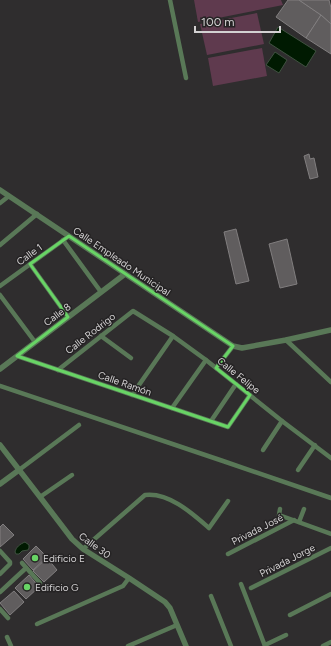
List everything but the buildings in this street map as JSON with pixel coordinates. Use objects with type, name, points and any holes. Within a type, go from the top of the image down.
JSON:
[{"type":"street","points":[[170,0],[186,78]]},
{"type":"street","name":"Calle Empleado Municipal","points":[[0,190],[37,214],[66,238],[125,274],[234,346]]},
{"type":"street","points":[[0,203],[9,196]]},
{"type":"street","points":[[0,245],[37,214]]},
{"type":"street","points":[[66,238],[101,292]]},
{"type":"street","name":"Calle 1","points":[[0,286],[66,238]]},
{"type":"street","points":[[30,264],[68,317]]},
{"type":"street","name":"Calle 8","points":[[1,366],[17,356],[125,274]]},
{"type":"street","points":[[0,295],[35,342]]},
{"type":"street","name":"Calle Felipe","points":[[133,311],[173,336],[206,360],[331,458]]},
{"type":"street","name":"Calle Rodrigo","points":[[58,370],[133,311]]},
{"type":"street","points":[[216,368],[234,346],[242,348],[331,330]]},
{"type":"street","points":[[101,336],[131,358]]},
{"type":"street","points":[[132,395],[173,336]]},
{"type":"street","points":[[286,340],[331,382]]},
{"type":"street","name":"Calle Ramón","points":[[17,356],[228,427],[250,395]]},
{"type":"street","points":[[172,408],[206,360]]},
{"type":"street","points":[[211,421],[236,384]]},
{"type":"street","points":[[0,386],[331,498]]},
{"type":"street","points":[[263,450],[282,421]]},
{"type":"street","points":[[0,484],[79,425]]},
{"type":"street","name":"Calle 30","points":[[0,445],[72,539],[83,549],[166,602],[186,646]]},
{"type":"street","points":[[298,470],[315,445]]},
{"type":"street","points":[[40,497],[72,475]]},
{"type":"street","points":[[83,549],[146,495],[150,494],[172,499],[191,512],[209,528],[228,501]]},
{"type":"street","points":[[280,509],[279,515],[331,534]]},
{"type":"street","points":[[297,521],[304,509]]},
{"type":"street","name":"Privada José","points":[[228,554],[297,521]]},
{"type":"street","name":"Privada Jorge","points":[[251,588],[331,548]]},
{"type":"street","points":[[0,551],[10,562],[10,564],[0,574]]},
{"type":"street","points":[[22,563],[40,583]]},
{"type":"street","points":[[0,592],[26,568]]},
{"type":"street","points":[[37,624],[123,586],[130,578]]},
{"type":"street","points":[[241,584],[265,646],[286,635]]},
{"type":"street","points":[[290,615],[331,594]]},
{"type":"street","points":[[211,596],[232,646]]},
{"type":"street","points":[[0,609],[8,618]]},
{"type":"street","points":[[128,646],[177,625]]},
{"type":"street","points":[[7,637],[11,646]]},
{"type":"street","points":[[323,646],[331,642]]},
{"type":"highlighted area","points":[[69,236],[233,346],[216,368],[250,395],[228,427],[17,356],[68,317],[30,264]]},
{"type":"shaded area","points":[[194,0],[281,0],[283,5],[198,22]]},
{"type":"shaded area","points":[[257,13],[264,44],[207,55],[200,24]]},
{"type":"shaded area","points":[[278,27],[316,51],[306,67],[269,43]]},
{"type":"shaded area","points":[[262,48],[267,76],[213,86],[208,58]]},
{"type":"shaded area","points":[[275,52],[287,60],[279,73],[266,65]]},
{"type":"shaded area","points":[[25,542],[29,545],[28,550],[16,554],[15,552],[17,547]]},
{"type":"place","name":"Edificio E","points":[[35,558]]},
{"type":"place","name":"Edificio G","points":[[27,587]]}]
